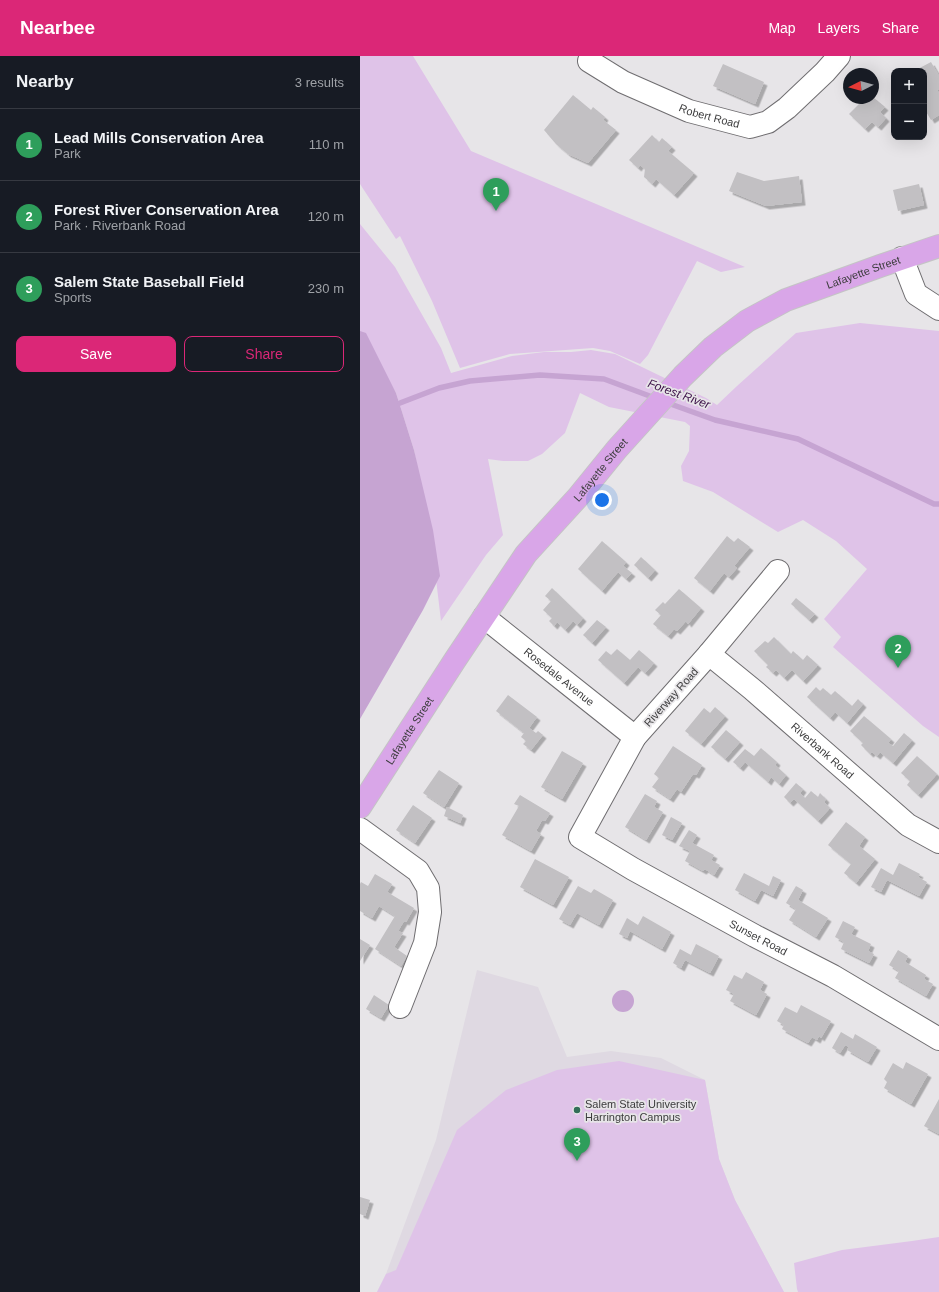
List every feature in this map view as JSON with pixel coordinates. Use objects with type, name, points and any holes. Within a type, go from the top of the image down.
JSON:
[{"type":"main road","name":"Lafayette Street","points":[[360,807],[526,554],[683,376],[713,347],[747,321],[766,310],[786,300],[939,246]]},
{"type":"street","name":"Robert Road","points":[[589,61],[623,82],[688,111],[750,127],[768,122],[787,108],[825,72],[839,56]]},
{"type":"street","points":[[902,258],[916,294],[939,309]]},
{"type":"street","name":"Riverway Road","points":[[581,834],[635,737],[709,654],[778,571]]},
{"type":"street","name":"Rosedale Avenue","points":[[484,617],[635,737]]},
{"type":"street","name":"Riverbank Road","points":[[709,654],[752,689],[908,825],[939,842]]},
{"type":"street","points":[[360,829],[418,871],[428,888],[430,912],[425,943],[400,1007]]},
{"type":"street","name":"Sunset Road","points":[[581,834],[580,837],[633,869],[755,936],[833,976],[939,1039]]},
{"type":"shaded area","points":[[360,56],[413,56],[471,151],[745,267],[721,272],[697,261],[648,355],[640,364],[610,351],[593,348],[510,354],[460,368],[432,301],[400,236],[396,239],[360,184]]},
{"type":"shaded area","points":[[360,224],[395,267],[441,348],[451,373],[512,356],[544,352],[591,350],[615,354],[706,398],[717,405],[796,333],[860,323],[939,331],[939,737],[923,726],[833,647],[841,637],[824,619],[867,569],[836,541],[803,520],[778,532],[713,492],[683,481],[681,466],[689,451],[690,426],[685,422],[609,407],[580,393],[565,433],[542,454],[528,461],[503,461],[488,459],[503,535],[486,555],[441,621],[431,537],[414,450],[396,393],[360,332]]},
{"type":"shaded area","points":[[360,331],[366,333],[396,393],[414,450],[433,530],[440,576],[423,610],[360,719]]},
{"type":"shaded area","name":"Salem State University Harrington Campus","points":[[477,970],[538,987],[567,1057],[611,1051],[661,1058],[705,1080],[719,1159],[735,1200],[784,1292],[377,1292],[386,1274],[436,1140]]},
{"type":"shaded area","points":[[623,990],[631,993],[634,1001],[631,1009],[623,1012],[615,1009],[612,1001],[615,993]]},
{"type":"shaded area","name":"Salem State University Harrington Campus","points":[[619,1061],[705,1080],[719,1159],[735,1200],[784,1292],[377,1292],[386,1274],[396,1270],[457,1130],[506,1090],[557,1070]]},
{"type":"shaded area","points":[[939,1237],[939,1292],[798,1292],[794,1263],[842,1250]]},
{"type":"building","points":[[931,62],[939,76],[939,89],[937,90],[939,93],[939,115],[931,120],[927,113],[927,68],[920,68]]},
{"type":"building","points":[[723,64],[764,82],[755,104],[713,86]]},
{"type":"building","points":[[573,95],[591,110],[593,107],[605,117],[603,120],[616,130],[588,163],[568,154],[556,144],[544,130]]},
{"type":"building","points":[[879,102],[885,107],[880,112],[886,118],[878,127],[872,122],[865,129],[849,114],[859,104],[879,104]]},
{"type":"building","points":[[652,135],[659,142],[662,138],[672,147],[668,151],[694,173],[674,195],[656,179],[652,184],[644,177],[645,169],[640,165],[638,168],[629,160]]},
{"type":"building","points":[[737,172],[764,181],[799,176],[802,202],[766,206],[729,191]]},
{"type":"building","points":[[919,184],[924,205],[898,211],[893,190]]},
{"type":"building","points":[[727,536],[734,542],[738,538],[750,547],[734,566],[737,568],[729,577],[724,573],[710,591],[694,578]]},
{"type":"building","points":[[602,541],[626,562],[623,566],[632,573],[626,579],[618,572],[602,591],[578,569]]},
{"type":"building","points":[[641,557],[655,570],[648,578],[634,565]]},
{"type":"building","points":[[552,588],[583,618],[577,625],[573,621],[565,630],[557,622],[554,626],[549,621],[552,618],[543,610],[551,601],[545,596]]},
{"type":"building","points":[[679,589],[701,608],[688,624],[686,621],[677,631],[674,629],[668,636],[653,624],[661,615],[655,610],[663,602],[665,604]]},
{"type":"building","points":[[796,598],[815,614],[809,620],[791,604]]},
{"type":"building","points":[[597,620],[606,627],[592,643],[583,635]]},
{"type":"building","points":[[774,637],[791,654],[793,651],[803,660],[807,655],[818,665],[803,681],[792,670],[784,678],[776,670],[773,673],[766,667],[768,665],[754,651],[765,641],[768,643]]},
{"type":"building","points":[[617,649],[630,660],[639,650],[654,663],[645,673],[638,667],[624,683],[598,660],[606,651],[611,655]]},
{"type":"building","points":[[816,687],[820,691],[823,688],[831,695],[835,691],[852,706],[858,699],[863,704],[847,723],[835,712],[830,718],[807,697]]},
{"type":"building","points":[[508,695],[537,717],[529,728],[536,733],[538,731],[543,735],[531,750],[523,744],[526,741],[521,737],[524,733],[496,711]]},
{"type":"building","points":[[715,707],[725,716],[701,744],[685,731],[704,708],[710,713]]},
{"type":"building","points":[[864,716],[891,739],[888,743],[893,746],[904,733],[912,740],[893,763],[880,752],[877,756],[872,752],[870,754],[861,745],[863,743],[850,731]]},
{"type":"building","points":[[726,730],[740,742],[725,759],[711,747]]},
{"type":"building","points":[[673,746],[702,765],[696,775],[693,774],[681,792],[677,789],[670,799],[652,787],[659,778],[654,774]]},
{"type":"building","points":[[761,748],[777,762],[775,765],[786,775],[779,784],[771,777],[768,782],[745,762],[740,768],[733,762],[745,749],[754,756]]},
{"type":"building","points":[[562,751],[583,763],[562,799],[541,787]]},
{"type":"building","points":[[917,756],[937,774],[918,795],[907,785],[910,781],[901,773]]},
{"type":"building","points":[[439,770],[459,783],[444,807],[423,793]]},
{"type":"building","points":[[796,783],[803,789],[800,793],[805,798],[811,791],[818,797],[820,793],[826,799],[824,802],[830,808],[818,821],[794,799],[790,803],[784,797]]},
{"type":"building","points":[[645,794],[657,801],[654,807],[663,812],[646,840],[625,827]]},
{"type":"building","points":[[520,795],[550,813],[545,821],[542,820],[536,831],[541,834],[531,851],[502,835],[519,806],[514,804]]},
{"type":"building","points":[[413,805],[432,818],[415,843],[396,830]]},
{"type":"building","points":[[447,807],[463,815],[460,823],[444,816]]},
{"type":"building","points":[[671,817],[682,823],[672,840],[662,835]]},
{"type":"building","points":[[846,822],[865,837],[859,846],[875,859],[856,883],[844,873],[851,864],[828,845]]},
{"type":"building","points":[[689,830],[697,835],[692,843],[714,855],[711,860],[720,865],[714,875],[705,869],[703,871],[685,861],[690,851],[679,846]]},
{"type":"building","points":[[535,859],[569,877],[553,905],[520,887]]},
{"type":"building","points":[[899,863],[920,874],[918,877],[927,882],[919,896],[887,880],[881,892],[871,887],[881,868],[893,875]]},
{"type":"building","points":[[744,873],[769,886],[773,876],[781,880],[773,896],[761,890],[755,901],[735,890]]},
{"type":"building","points":[[375,874],[392,884],[387,892],[414,908],[406,922],[404,921],[398,931],[403,933],[394,947],[407,956],[401,966],[375,949],[395,916],[379,906],[372,918],[360,911],[360,884],[361,882],[368,886]]},
{"type":"building","points":[[578,886],[591,893],[594,889],[613,900],[599,925],[577,913],[570,925],[559,919]]},
{"type":"building","points":[[796,886],[803,890],[798,900],[828,918],[816,937],[789,920],[796,909],[786,903]]},
{"type":"building","points":[[643,916],[671,932],[662,949],[630,931],[627,938],[619,934],[627,918],[638,925]]},
{"type":"building","points":[[843,921],[855,927],[851,934],[871,944],[868,951],[874,954],[869,963],[841,949],[844,942],[835,937]]},
{"type":"building","points":[[360,939],[370,945],[360,961]]},
{"type":"building","points":[[696,944],[719,956],[710,973],[685,960],[681,968],[673,963],[680,949],[691,955]]},
{"type":"building","points":[[898,950],[908,956],[905,962],[926,975],[924,979],[933,984],[926,996],[895,978],[899,971],[889,965]]},
{"type":"building","points":[[746,972],[764,982],[760,990],[767,994],[756,1015],[730,1001],[734,994],[726,990],[734,975],[742,979]]},
{"type":"building","points":[[374,995],[389,1005],[381,1018],[366,1009]]},
{"type":"building","points":[[801,1005],[831,1021],[821,1038],[819,1036],[817,1040],[812,1037],[808,1043],[782,1029],[784,1025],[777,1021],[785,1007],[797,1013]]},
{"type":"building","points":[[841,1032],[853,1039],[855,1034],[877,1047],[868,1062],[847,1050],[849,1047],[845,1045],[840,1053],[832,1048]]},
{"type":"building","points":[[906,1062],[928,1074],[911,1104],[884,1088],[887,1082],[884,1079],[893,1063],[903,1069]]},
{"type":"building","points":[[939,1099],[939,1134],[924,1126]]},
{"type":"building","points":[[360,1197],[370,1200],[365,1216],[360,1214]]},
{"type":"waterway","name":"Forest River","points":[[400,403],[439,388],[470,381],[540,375],[604,379],[655,398]]},
{"type":"waterway","name":"Forest River","points":[[665,402],[715,420],[798,439],[934,504],[939,504]]},
{"type":"place","name":"Lead Mills Conservation Area","points":[[496,211]]},
{"type":"place","name":"Forest River Conservation Area","points":[[898,668]]},
{"type":"place","name":"Salem State University Harrington Campus","points":[[577,1110]]},
{"type":"place","name":"Salem State Baseball Field","points":[[577,1161]]}]
